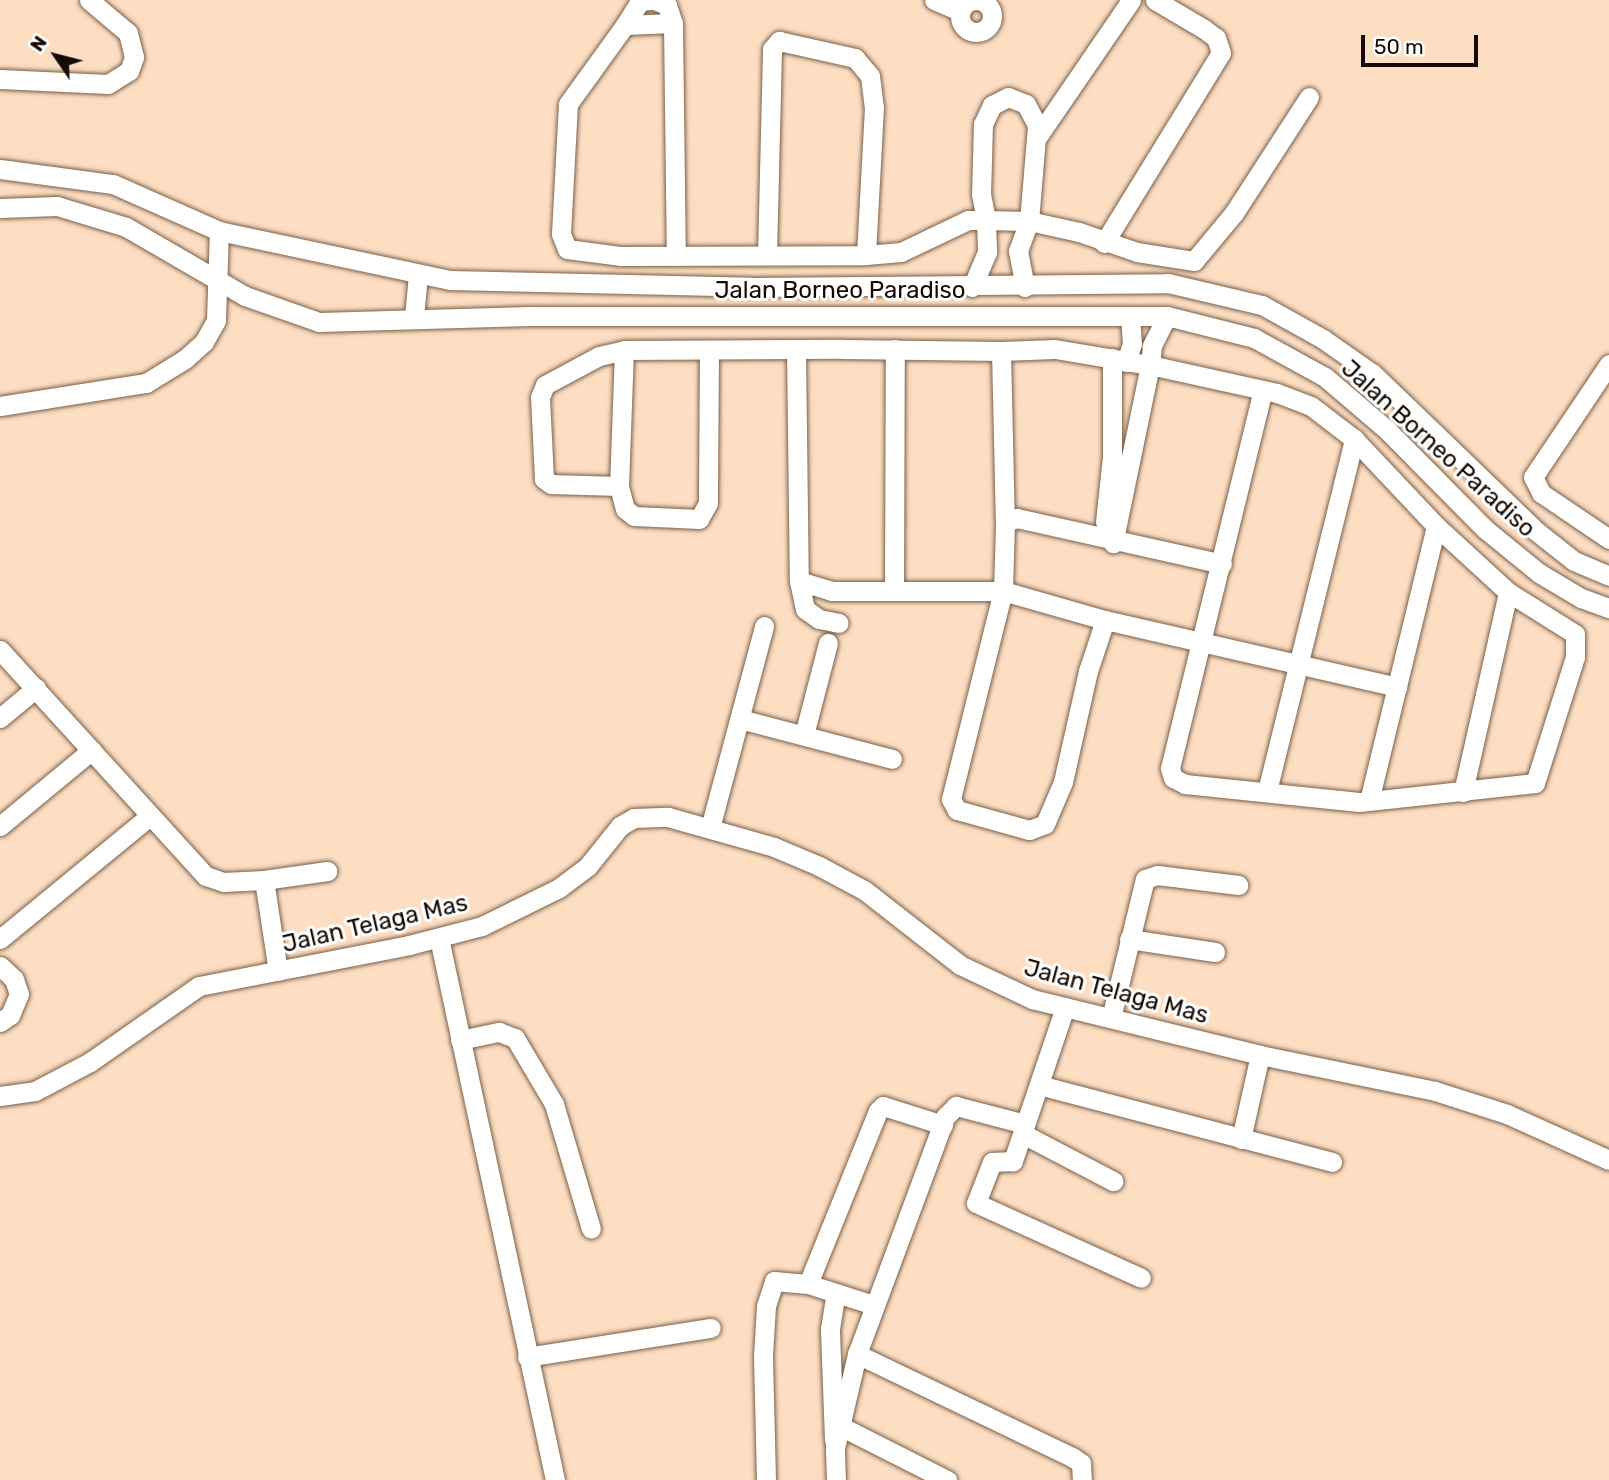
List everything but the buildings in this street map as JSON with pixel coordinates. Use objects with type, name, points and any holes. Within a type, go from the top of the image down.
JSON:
[{"type":"street","points":[[0,79],[108,84],[129,71],[134,57],[128,33],[89,0]]},
{"type":"street","points":[[676,256],[673,23],[667,5],[647,0],[625,25],[568,104],[561,234],[567,249],[584,253],[676,256],[866,255],[901,252],[968,220],[986,220],[1029,221],[1079,232],[1104,243],[1194,261],[1227,223],[1309,97]]},
{"type":"street","points":[[934,0],[960,10]]},
{"type":"street","points":[[1035,139],[1131,0]]},
{"type":"street","points":[[1104,243],[1221,53],[1216,38],[1205,29],[1155,0]]},
{"type":"street","points":[[625,25],[673,23]]},
{"type":"street","points":[[767,255],[772,49],[779,41],[855,58],[870,76],[874,107],[866,255]]},
{"type":"street","points":[[972,287],[987,252],[986,220],[981,194],[983,124],[992,105],[1007,97],[1026,104],[1037,125],[1029,221],[1018,251],[1025,287]]},
{"type":"street","points":[[0,169],[113,184],[219,231],[450,280],[972,287],[1168,283],[1262,305],[1322,339],[1373,374],[1536,531],[1574,561],[1609,576]]},
{"type":"street","name":"Jalan Borneo Paradiso","points":[[0,208],[57,206],[126,227],[214,281],[284,313],[320,322],[358,324],[414,317],[1167,316],[1254,338],[1325,377],[1387,430],[1485,529],[1539,573],[1581,598],[1609,608]]},
{"type":"street","points":[[0,406],[146,383],[204,342],[216,320],[214,281],[219,231]]},
{"type":"street","points":[[987,252],[1000,247],[1018,251]]},
{"type":"street","points":[[414,317],[418,275]]},
{"type":"street","points":[[886,315],[887,285]]},
{"type":"street","points":[[1108,542],[1150,365],[1152,346],[1167,316]]},
{"type":"street","points":[[1108,542],[1119,360],[1132,344],[1130,317]]},
{"type":"street","points":[[796,349],[799,581],[805,609],[819,619],[839,623]]},
{"type":"street","points":[[894,591],[895,349]]},
{"type":"street","points":[[619,486],[551,484],[544,479],[540,397],[555,377],[599,356],[624,350],[1055,349],[1150,365],[1263,390],[1311,406],[1354,439],[1436,526],[1507,592],[1575,634],[1575,657],[1535,783],[1369,801],[1185,783],[1173,778],[1170,768],[1263,390]]},
{"type":"street","points":[[624,350],[619,486],[625,509],[634,516],[699,519],[706,513],[709,350]]},
{"type":"street","points":[[1001,351],[1005,522],[1003,591],[951,799],[957,810],[1029,830],[1045,824],[1063,782],[1088,671],[1105,620]]},
{"type":"street","points":[[1609,364],[1533,477],[1541,493],[1609,539]]},
{"type":"street","points":[[1387,430],[1407,405]]},
{"type":"street","points":[[1267,791],[1354,439]]},
{"type":"street","points":[[1005,522],[1017,518],[1108,542],[1222,564]]},
{"type":"street","points":[[1369,801],[1436,526]]},
{"type":"street","points":[[799,581],[831,590],[1003,591],[1105,620],[1299,661],[1397,687]]},
{"type":"street","points":[[1463,792],[1507,592]]},
{"type":"street","points":[[710,828],[764,626]]},
{"type":"street","points":[[804,736],[828,643]]},
{"type":"street","points":[[0,650],[150,816],[214,881],[264,880],[327,872]]},
{"type":"street","points":[[0,718],[36,688]]},
{"type":"street","points":[[740,719],[892,759]]},
{"type":"street","points":[[0,826],[92,750]]},
{"type":"street","points":[[0,939],[150,816]]},
{"type":"street","name":"Jalan Telaga Mas","points":[[0,1096],[35,1091],[90,1062],[199,986],[439,938],[482,926],[559,888],[589,866],[620,826],[634,818],[668,817],[710,828],[819,866],[864,890],[960,965],[1002,987],[1065,1007],[1260,1055],[1435,1091],[1507,1114],[1609,1160]]},
{"type":"street","points":[[1111,1018],[1143,881],[1150,876],[1238,885]]},
{"type":"street","points":[[264,880],[278,971]]},
{"type":"street","points":[[439,938],[555,1480]]},
{"type":"street","points":[[1129,939],[1216,952]]},
{"type":"street","points":[[0,966],[14,979],[19,994],[10,1015],[0,1022]]},
{"type":"street","points":[[1065,1007],[1013,1161],[992,1162],[976,1203],[1141,1278]]},
{"type":"street","points":[[460,1040],[499,1032],[515,1038],[549,1090],[591,1229]]},
{"type":"street","points":[[1241,1139],[1260,1055]]},
{"type":"street","points":[[1039,1085],[1332,1162]]},
{"type":"street","points":[[808,1284],[878,1111],[883,1106],[943,1125]]},
{"type":"street","points":[[835,1448],[857,1354],[874,1305],[943,1125],[956,1106],[1024,1129],[1113,1181]]},
{"type":"street","points":[[766,1480],[764,1356],[770,1288],[774,1280],[808,1284],[874,1305]]},
{"type":"street","points":[[836,1293],[830,1329],[836,1480]]},
{"type":"street","points":[[527,1357],[710,1328]]},
{"type":"street","points":[[857,1354],[1072,1457],[1081,1463],[1082,1480]]},
{"type":"street","points":[[842,1427],[947,1480]]}]
